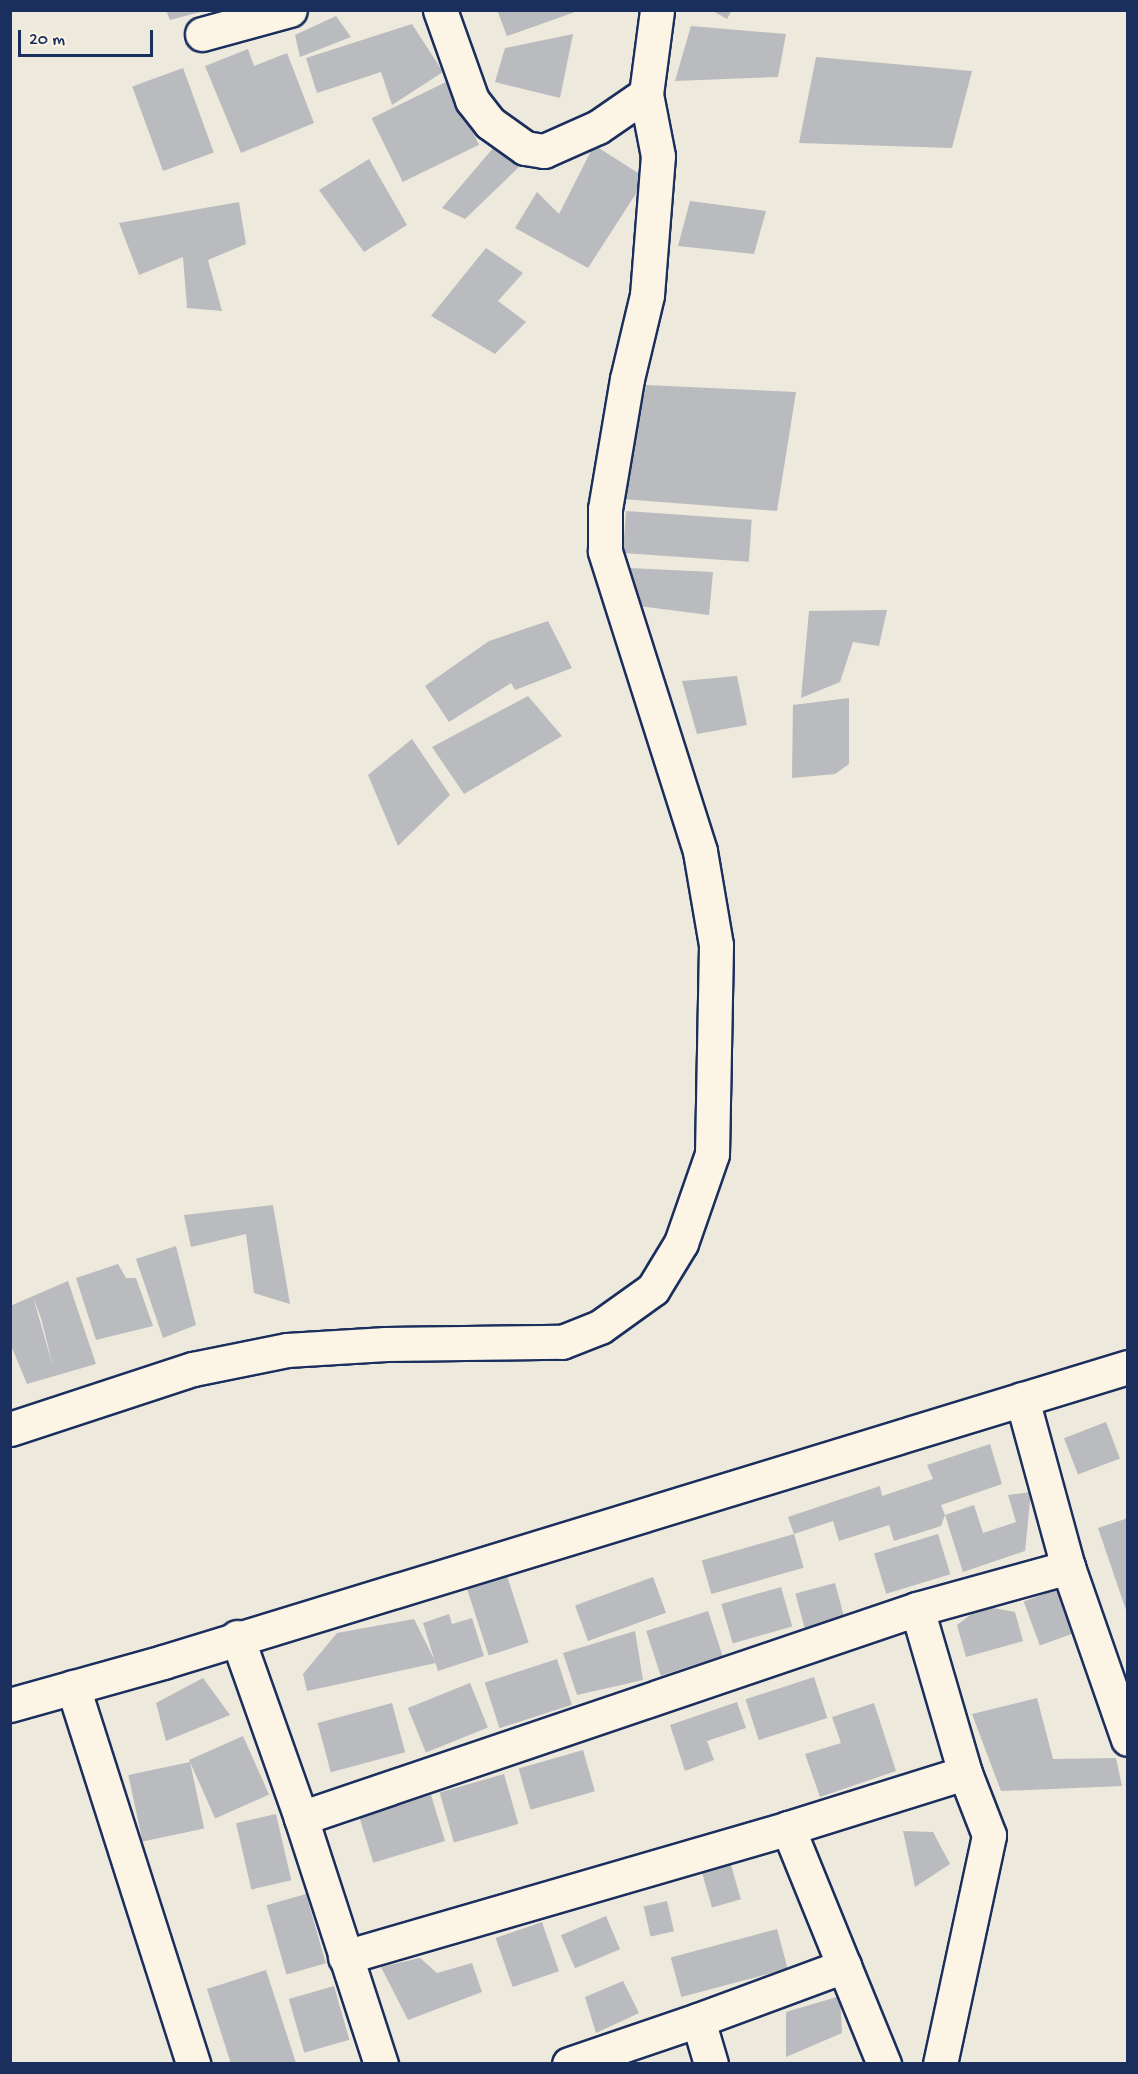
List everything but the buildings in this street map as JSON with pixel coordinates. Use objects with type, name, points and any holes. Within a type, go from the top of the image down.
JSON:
[{"type":"street","points":[[202,34],[290,10]]},
{"type":"street","points":[[440,10],[472,100],[490,123],[525,148],[544,151],[598,127],[646,94]]},
{"type":"street","points":[[10,1429],[193,1369],[287,1350],[386,1344],[562,1342],[600,1327],[653,1289],[681,1243],[712,1154],[717,945],[700,851],[605,551],[605,509],[627,380],[647,296],[658,156],[646,94],[657,10]]},
{"type":"street","points":[[10,1705],[163,1662],[237,1637],[1128,1367]]},
{"type":"street","points":[[1022,1399],[1068,1566],[1128,1739]]},
{"type":"street","points":[[301,1818],[917,1609],[1068,1566]]},
{"type":"street","points":[[917,1609],[965,1773],[988,1835],[940,2064]]},
{"type":"street","points":[[237,1637],[301,1818],[381,2064]]},
{"type":"street","points":[[73,1687],[193,2064]]},
{"type":"street","points":[[345,1957],[788,1828],[965,1773]]},
{"type":"street","points":[[788,1828],[884,2064]]},
{"type":"street","points":[[569,2064],[698,2020],[844,1966]]},
{"type":"street","points":[[698,2020],[711,2064]]}]
